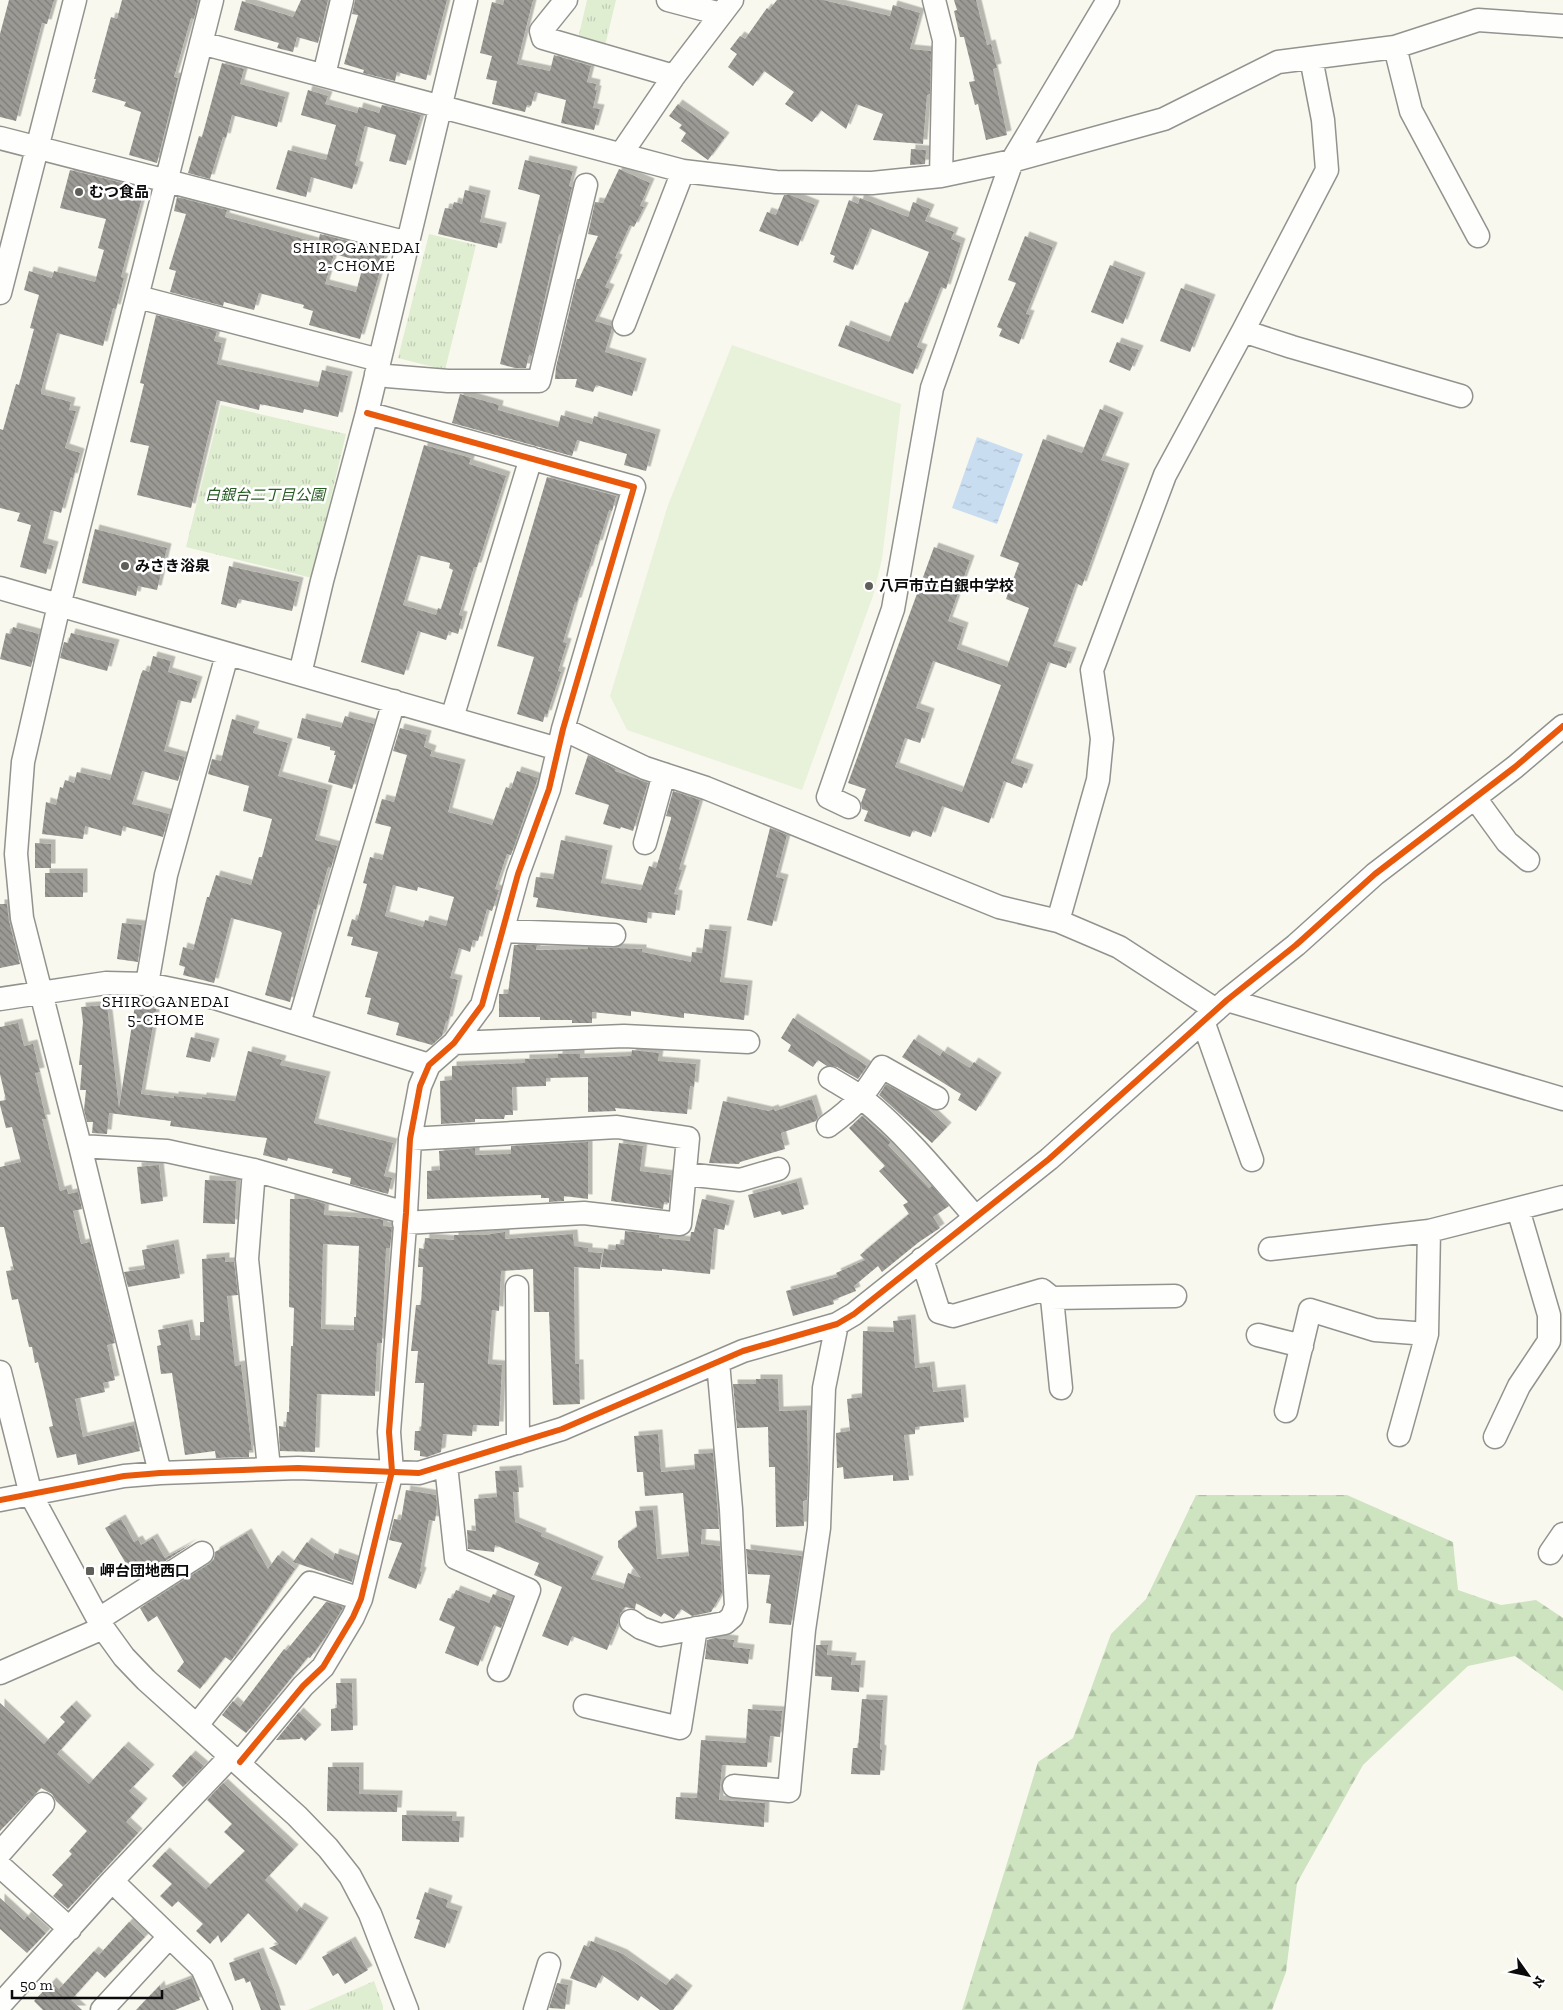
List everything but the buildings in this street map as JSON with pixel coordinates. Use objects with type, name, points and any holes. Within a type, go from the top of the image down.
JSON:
[{"type":"street","points":[[0,293],[75,0]]},
{"type":"street","points":[[160,1473],[22,918],[16,854],[23,762],[59,606],[212,0]]},
{"type":"street","points":[[324,75],[342,0]]},
{"type":"street","points":[[300,674],[408,243],[466,0]]},
{"type":"street","points":[[566,0],[541,31],[544,38],[674,76]]},
{"type":"street","points":[[668,0],[727,7]]},
{"type":"street","points":[[934,0],[944,40],[941,176]]},
{"type":"street","points":[[849,807],[828,797],[892,610],[932,388],[1012,160],[1108,0]]},
{"type":"street","points":[[621,154],[674,76],[727,7]]},
{"type":"street","points":[[201,43],[683,171],[776,182],[872,182],[941,176],[1012,160],[1164,119],[1278,62],[1395,47],[1478,20],[1563,26]]},
{"type":"street","points":[[1395,47],[1411,110],[1478,236]]},
{"type":"street","points":[[1058,921],[1098,780],[1102,740],[1092,670],[1165,475],[1327,170],[1323,120],[1311,58]]},
{"type":"street","points":[[0,138],[408,243]]},
{"type":"street","points":[[624,324],[683,171]]},
{"type":"street","points":[[138,297],[377,367],[387,376],[448,381],[539,381],[586,185]]},
{"type":"street","points":[[1243,331],[1292,348],[1461,396]]},
{"type":"street","points":[[0,2005],[112,1881],[235,1759],[323,1667],[353,1617],[361,1599],[392,1471],[389,1432],[410,1139],[420,1086],[429,1065],[454,1043],[482,1005],[518,874],[549,789],[561,739],[634,487],[366,413]]},
{"type":"street","points":[[452,718],[531,458]]},
{"type":"street","points":[[0,588],[227,655],[452,718],[561,739],[706,788],[999,907],[1058,921],[1119,947],[1215,1010],[1563,1099]]},
{"type":"street","points":[[147,984],[166,875],[227,655]]},
{"type":"street","points":[[299,1023],[394,701]]},
{"type":"street","points":[[0,1500],[124,1476],[160,1473],[269,1468],[419,1473],[562,1429],[743,1351],[837,1324],[854,1314],[1049,1159],[1215,1010],[1296,945],[1374,874],[1515,767],[1563,726]]},
{"type":"street","points":[[645,843],[664,774]]},
{"type":"street","points":[[1475,798],[1507,842],[1528,860]]},
{"type":"street","points":[[503,931],[614,935]]},
{"type":"street","points":[[0,999],[106,983],[147,984],[216,998],[429,1065]]},
{"type":"street","points":[[1215,1010],[1252,1160]]},
{"type":"street","points":[[454,1043],[624,1036],[748,1042]]},
{"type":"street","points":[[828,1126],[849,1111],[862,1098],[882,1066],[937,1098]]},
{"type":"street","points":[[830,1078],[862,1098],[898,1132],[940,1176],[975,1217]]},
{"type":"street","points":[[80,1146],[167,1151],[254,1170],[405,1218],[584,1213],[680,1224],[688,1138],[617,1127],[410,1139]]},
{"type":"street","points":[[685,1174],[740,1180],[778,1169]]},
{"type":"street","points":[[254,1170],[247,1259],[269,1468]]},
{"type":"street","points":[[1270,1249],[1429,1231],[1563,1197]]},
{"type":"street","points":[[1495,1437],[1519,1386],[1549,1341],[1549,1315],[1518,1209]]},
{"type":"street","points":[[1399,1435],[1428,1334],[1429,1231]]},
{"type":"street","points":[[922,1259],[940,1312],[953,1316],[1042,1290],[1052,1298],[1175,1296]]},
{"type":"street","points":[[517,1287],[518,1443]]},
{"type":"street","points":[[1052,1298],[1061,1388]]},
{"type":"street","points":[[1286,1411],[1310,1310],[1375,1330],[1428,1334]]},
{"type":"street","points":[[734,1786],[789,1791],[804,1630],[818,1528],[824,1388],[837,1324]]},
{"type":"street","points":[[1258,1335],[1302,1346]]},
{"type":"street","points":[[631,1622],[660,1635],[725,1623],[732,1617],[736,1606],[731,1508],[718,1362]]},
{"type":"street","points":[[0,1372],[31,1494],[101,1623],[124,1657],[146,1680],[297,1816],[328,1848],[350,1876],[370,1914],[406,2010]]},
{"type":"street","points":[[446,1465],[456,1558],[529,1590],[499,1670]]},
{"type":"street","points":[[1550,1553],[1563,1534]]},
{"type":"street","points":[[0,1673],[101,1623],[202,1553]]},
{"type":"street","points":[[197,1725],[310,1583],[361,1599]]},
{"type":"street","points":[[585,1706],[680,1728],[696,1628]]},
{"type":"street","points":[[0,1853],[43,1804]]},
{"type":"street","points":[[0,1866],[70,1929]]},
{"type":"street","points":[[112,1881],[202,1968],[221,2010]]},
{"type":"street","points":[[102,2010],[169,1937]]},
{"type":"street","points":[[535,2010],[549,1964]]},
{"type":"green space","points":[[587,0],[616,0],[605,46],[578,39]]},
{"type":"green space","points":[[429,234],[476,245],[445,370],[398,358]]},
{"type":"green space","points":[[732,345],[901,404],[882,559],[873,596],[802,790],[627,730],[610,696],[668,505]]},
{"type":"green space","name":"白銀台二丁目公園","points":[[221,405],[346,434],[312,578],[186,547]]},
{"type":"green space","points":[[1196,1495],[1347,1495],[1453,1542],[1458,1590],[1501,1605],[1536,1600],[1563,1618],[1563,1691],[1515,1656],[1468,1666],[1363,1765],[1297,1883],[1286,1972],[1272,2010],[962,2010],[1038,1762],[1073,1738],[1111,1634],[1146,1599]]},
{"type":"green space","points":[[374,1981],[383,2010],[308,2010]]},
{"type":"water","points":[[977,437],[1023,454],[997,524],[952,508]]},
{"type":"cycle path","points":[[240,1762],[303,1686],[323,1667],[353,1617],[361,1599],[392,1471],[389,1432],[410,1139],[420,1086],[429,1065],[454,1043],[482,1005],[518,874],[549,789],[563,729],[634,487],[367,413]]},
{"type":"cycle path","points":[[0,1500],[124,1476],[160,1473],[298,1468],[419,1473],[562,1429],[743,1351],[837,1324],[854,1314],[1049,1159],[1227,1000],[1296,945],[1375,874],[1515,767],[1563,726]]},
{"type":"place","name":"むつ食品","points":[[79,192]]},
{"type":"place","name":"みさき浴泉","points":[[125,566]]},
{"type":"place","name":"八戸市立白銀中学校","points":[[869,586]]},
{"type":"place","name":"岬台団地西口","points":[[90,1571]]},
{"type":"district","name":"SHIROGANEDAI 2-CHOME","points":[[357,256]]},
{"type":"district","name":"SHIROGANEDAI 5-CHOME","points":[[166,1010]]}]
